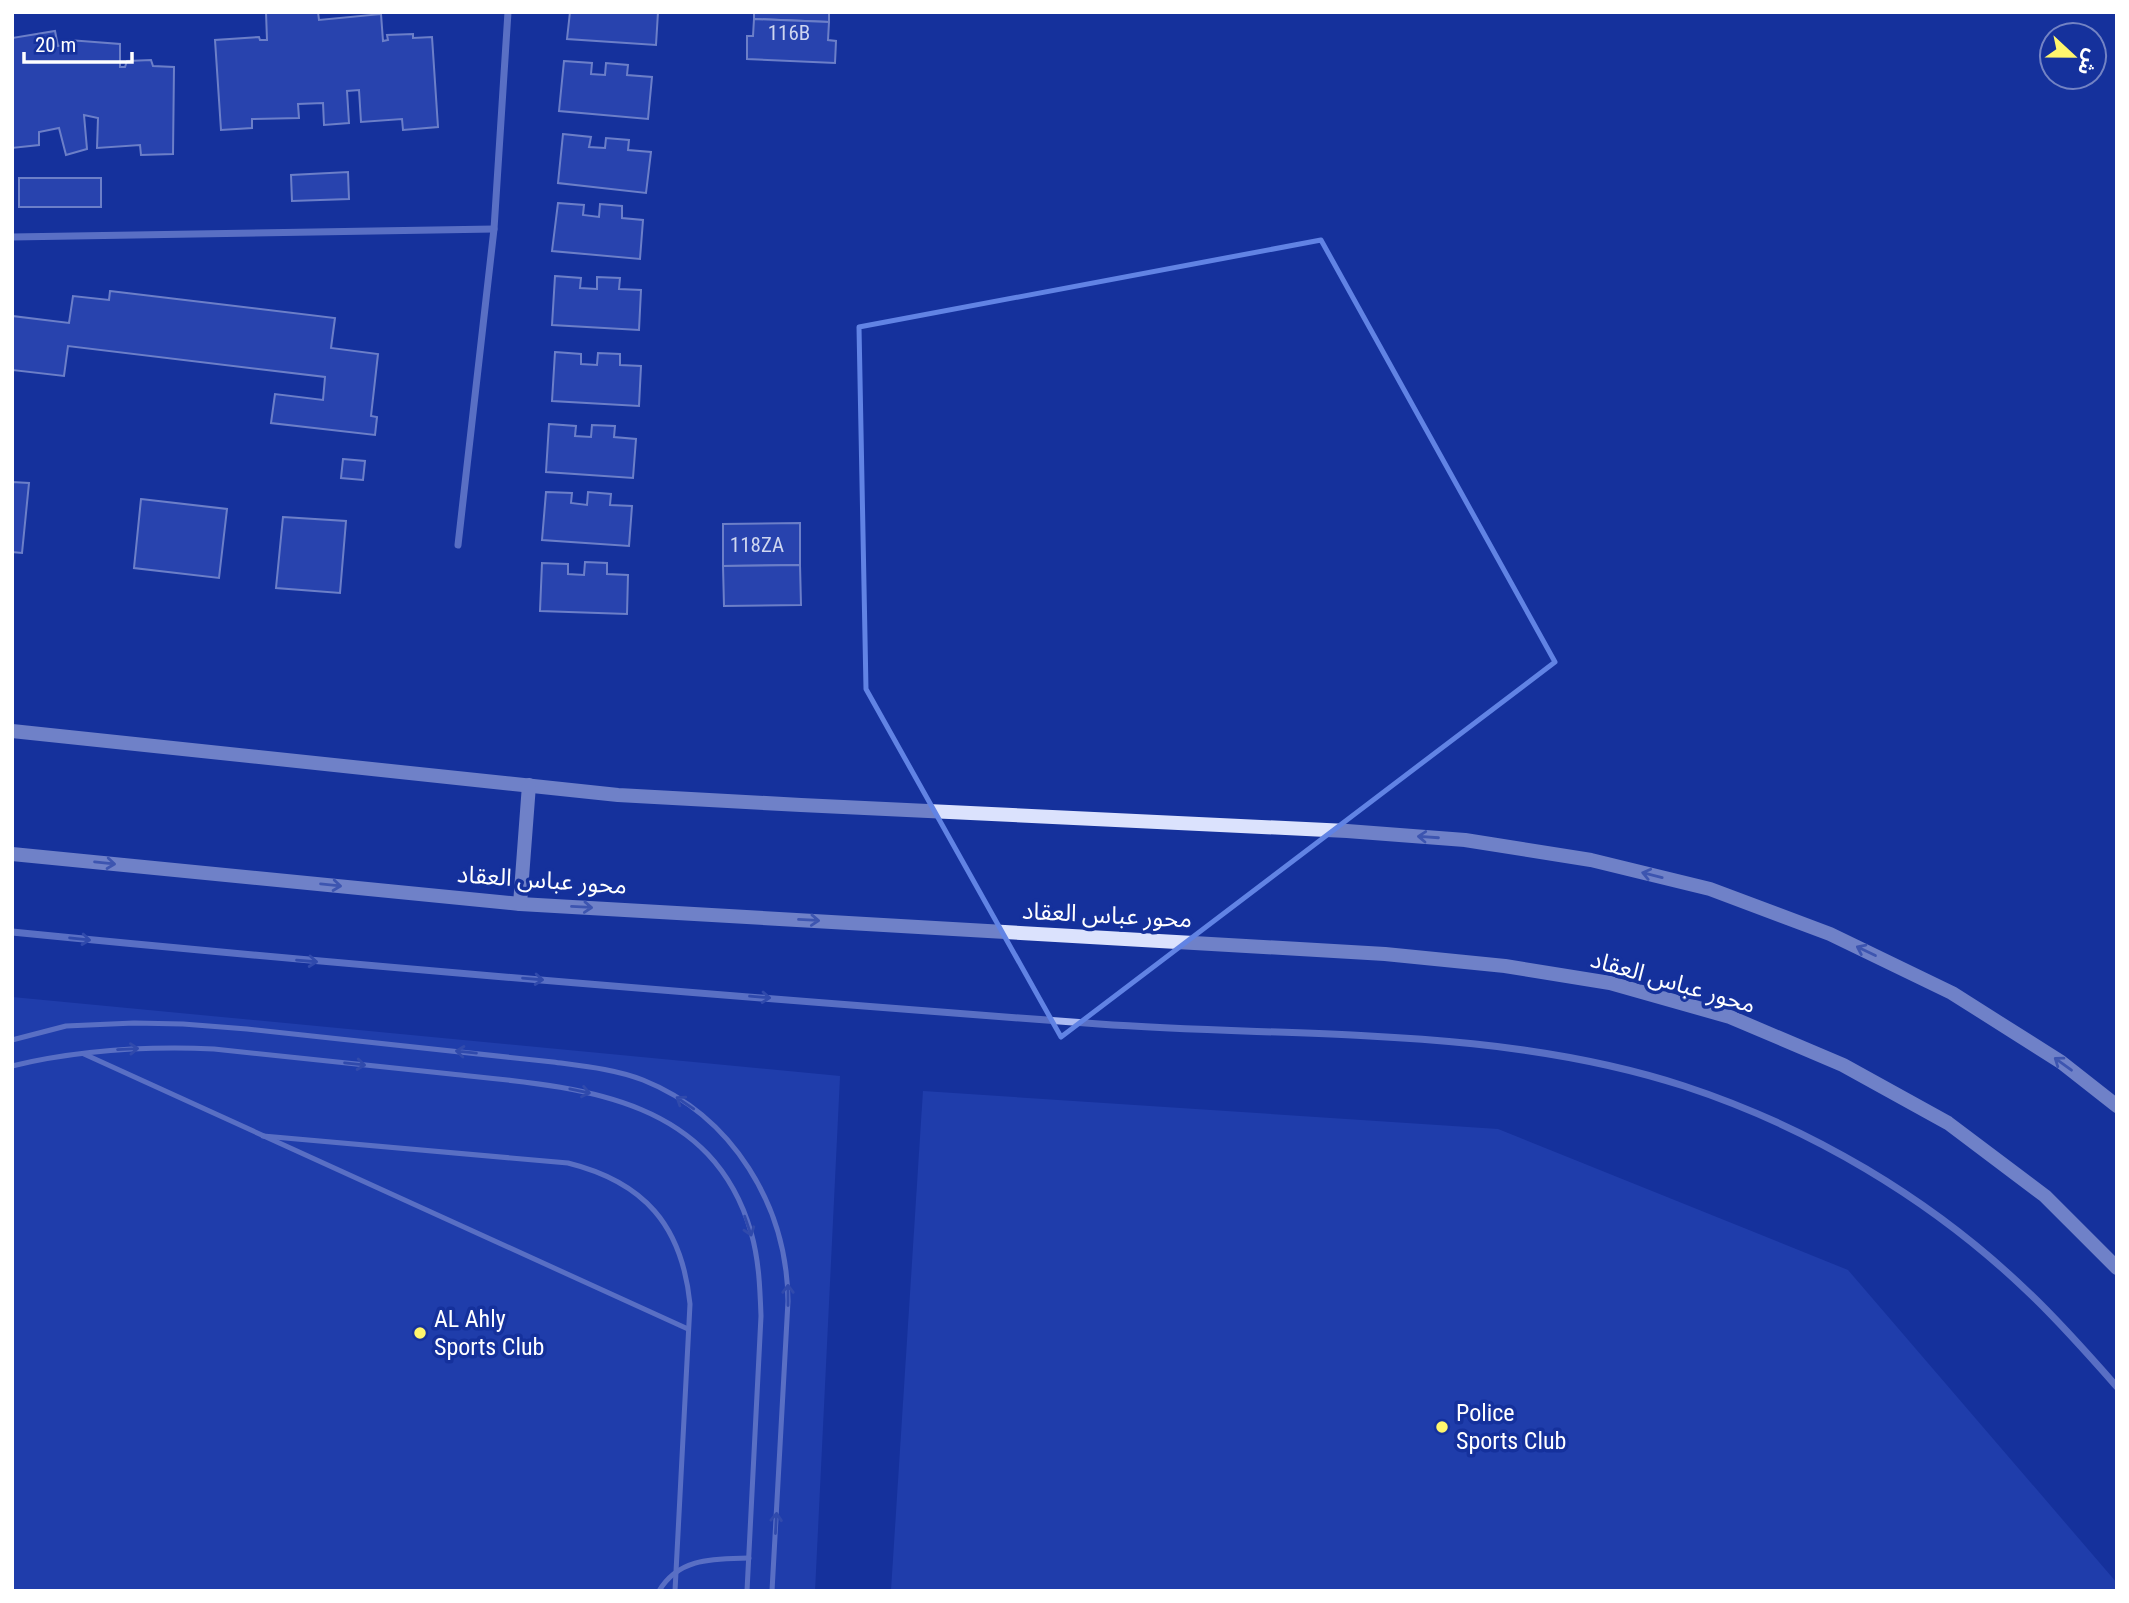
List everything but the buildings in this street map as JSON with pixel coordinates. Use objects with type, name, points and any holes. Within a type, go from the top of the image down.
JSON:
[{"type":"main road","points":[[12,731],[618,795],[1360,832],[1465,840],[1591,860],[1710,889],[1830,934],[1952,993],[2061,1062],[2117,1106]]},
{"type":"main road","points":[[520,904],[529,785]]},
{"type":"main road","name":"محور عباس العقاد","points":[[12,854],[520,904],[1385,954],[1505,966],[1610,983],[1730,1017],[1843,1065],[1948,1123],[2045,1196],[2117,1268]]},
{"type":"street","points":[[458,545],[494,229],[508,12]]},
{"type":"street","points":[[12,237],[494,229]]},
{"type":"street","points":[[12,932],[304,961],[1092,1023],[1465,1043],[1557,1054],[1622,1068],[1697,1091],[1807,1137],[1920,1204],[1962,1235],[2022,1286],[2069,1332],[2117,1387]]},
{"type":"lane","points":[[12,1040],[66,1026],[85,1025],[183,1024],[247,1029],[553,1062],[602,1070],[641,1079],[690,1105],[731,1142],[745,1161],[773,1213],[783,1246],[788,1301],[772,1591]]},
{"type":"lane","points":[[12,1066],[82,1053],[167,1047],[214,1049],[550,1085],[607,1097],[666,1120],[690,1138],[712,1160],[729,1184],[751,1233],[759,1273],[761,1316],[747,1591]]},
{"type":"lane","points":[[82,1053],[688,1329]]},
{"type":"lane","points":[[263,1136],[568,1163],[615,1179],[636,1193],[654,1211],[670,1231],[680,1254],[688,1278],[690,1304],[675,1591]]},
{"type":"lane","points":[[659,1591],[676,1573],[690,1565],[704,1560],[749,1558]]},
{"type":"highlighted area","points":[[1321,240],[1555,662],[1061,1037],[866,689],[859,327]]},
{"type":"shaded area","name":"AL Ahly Sports Club","points":[[12,997],[840,1076],[815,1591],[12,1591]]},
{"type":"shaded area","name":"Police Sports Club","points":[[923,1091],[1498,1129],[1848,1270],[2117,1583],[2117,1591],[891,1591]]},
{"type":"place","name":"AL Ahly Sports Club","points":[[420,1333]]},
{"type":"place","name":"Police Sports Club","points":[[1442,1427]]}]
